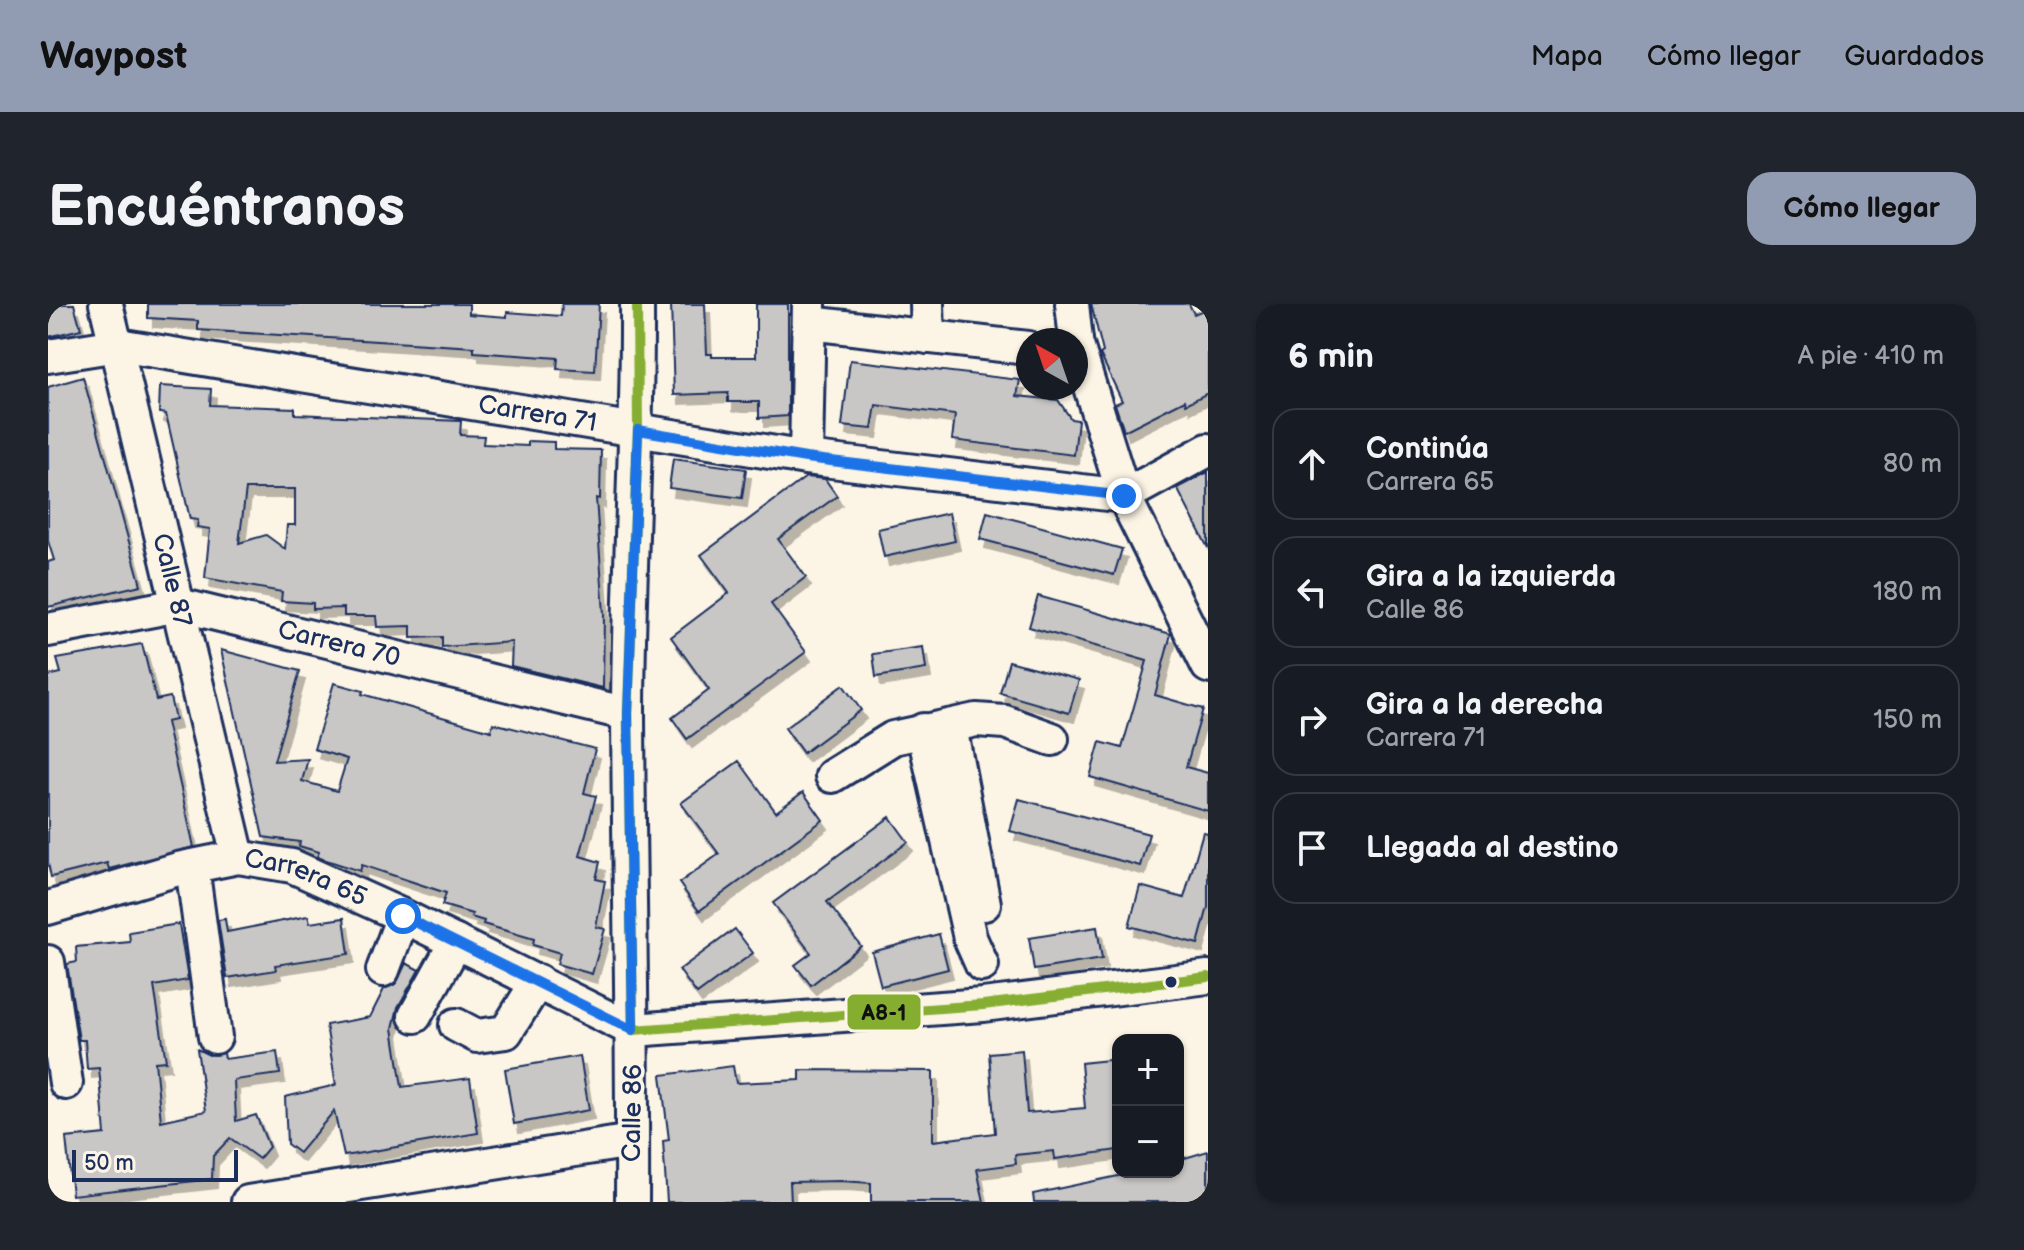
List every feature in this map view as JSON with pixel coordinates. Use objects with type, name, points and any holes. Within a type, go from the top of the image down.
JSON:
[{"type":"street","name":"Calle 87","points":[[106,304],[238,857]]},
{"type":"street","name":"Calle 86","points":[[632,1202],[633,1030],[628,714],[638,430],[637,304]]},
{"type":"street","points":[[927,304],[928,337]]},
{"type":"street","points":[[1072,304],[1074,328]]},
{"type":"street","points":[[806,458],[809,313],[928,337],[1016,347]]},
{"type":"street","name":"Carrera 71","points":[[48,356],[118,345],[806,458],[1124,496]]},
{"type":"street","points":[[1088,384],[1124,496],[1208,666]]},
{"type":"street","points":[[1124,496],[1208,450]]},
{"type":"street","name":"Carrera 70","points":[[48,630],[179,605],[628,714]]},
{"type":"street","points":[[832,776],[878,745],[937,728],[991,719],[1052,739]]},
{"type":"street","points":[[937,728],[987,919],[989,943],[982,965],[970,938],[937,728]]},
{"type":"street","name":"Carrera 65","points":[[48,908],[192,866],[238,857],[292,866],[403,916],[633,1030]]},
{"type":"street","points":[[192,866],[215,1037]]},
{"type":"street","points":[[383,970],[403,916]]},
{"type":"street","points":[[415,1016],[456,942]]},
{"type":"street","points":[[48,962],[66,1083]]},
{"type":"street","points":[[633,1030],[983,1005],[1208,977]]},
{"type":"street","points":[[456,1025],[477,1036],[506,1032],[538,981]]},
{"type":"street","points":[[248,1202],[632,1141]]},
{"type":"building","points":[[48,304],[74,304],[81,329],[48,337]]},
{"type":"building","points":[[148,304],[469,304],[469,314],[507,317],[507,312],[561,316],[562,304],[599,304],[595,371],[557,369],[558,358],[474,352],[474,347],[198,330],[198,321],[148,318]]},
{"type":"building","points":[[671,304],[705,304],[707,354],[712,354],[712,357],[756,357],[756,304],[788,304],[788,416],[759,418],[759,402],[728,402],[728,393],[674,395]]},
{"type":"building","points":[[1091,304],[1189,304],[1194,314],[1208,308],[1208,393],[1186,404],[1185,400],[1124,431],[1115,404],[1122,401],[1100,354],[1103,352]]},
{"type":"building","points":[[850,360],[1016,380],[1016,400],[1058,400],[1071,419],[1078,420],[1074,455],[952,440],[955,415],[876,405],[872,429],[842,426]]},
{"type":"building","points":[[83,377],[141,585],[48,607],[48,562],[54,560],[48,541],[48,387]]},
{"type":"building","points":[[160,386],[211,389],[210,405],[295,408],[295,414],[461,421],[460,435],[484,436],[483,444],[528,446],[528,441],[554,442],[554,449],[601,450],[600,499],[596,498],[604,614],[603,688],[511,666],[512,642],[442,647],[442,637],[411,638],[411,626],[377,627],[376,616],[344,616],[344,608],[313,609],[313,603],[281,601],[282,592],[205,578],[210,529],[197,527],[198,520],[190,519],[166,414],[159,413]],"holes":[[[246,489],[295,489],[295,525],[287,525],[285,549],[266,535],[239,543]]]},
{"type":"building","points":[[673,459],[746,469],[742,498],[669,488]]},
{"type":"building","points":[[1208,472],[1208,548],[1177,488]]},
{"type":"building","points":[[806,477],[825,479],[837,496],[778,539],[806,577],[771,604],[806,652],[687,739],[672,718],[709,690],[671,637],[729,593],[701,555]]},
{"type":"building","points":[[987,512],[1122,549],[1114,575],[980,539]]},
{"type":"building","points":[[949,513],[955,541],[884,557],[878,529]]},
{"type":"building","points":[[1038,596],[1171,634],[1155,695],[1203,709],[1186,767],[1208,773],[1208,811],[1090,777],[1100,742],[1122,748],[1147,661],[1029,627]]},
{"type":"building","points":[[142,644],[156,700],[170,697],[175,720],[166,722],[194,847],[109,869],[107,863],[51,877],[48,863],[48,676],[61,673],[57,659]]},
{"type":"building","points":[[923,647],[926,669],[876,677],[873,654]]},
{"type":"building","points":[[221,650],[300,671],[274,761],[308,759],[302,781],[337,791],[347,759],[314,749],[334,683],[491,731],[493,723],[595,749],[584,793],[596,796],[580,856],[600,862],[596,879],[605,881],[596,927],[605,929],[592,974],[557,964],[560,953],[533,945],[534,939],[483,924],[484,921],[471,917],[472,914],[442,905],[446,893],[362,865],[360,871],[317,857],[319,852],[299,846],[300,842],[263,837]]},
{"type":"building","points":[[1009,661],[1079,680],[1069,713],[1000,693]]},
{"type":"building","points":[[843,685],[861,710],[803,753],[785,728]]},
{"type":"building","points":[[739,761],[776,812],[803,792],[823,820],[699,911],[679,883],[719,854],[681,803]]},
{"type":"building","points":[[1019,799],[1149,834],[1140,866],[1010,831]]},
{"type":"building","points":[[890,817],[908,842],[827,902],[861,946],[811,985],[795,965],[811,953],[773,903]]},
{"type":"building","points":[[1203,832],[1208,833],[1208,907],[1198,944],[1129,926],[1140,886],[1184,898]]},
{"type":"building","points":[[308,916],[310,923],[344,918],[349,954],[275,965],[276,970],[227,978],[218,920],[225,919],[227,932]]},
{"type":"building","points":[[179,924],[188,980],[154,986],[166,1061],[155,1062],[161,1121],[206,1111],[197,1049],[209,1055],[224,1053],[225,1059],[277,1052],[280,1074],[234,1080],[236,1121],[256,1115],[269,1147],[259,1159],[230,1138],[213,1156],[212,1179],[72,1195],[66,1138],[105,1134],[99,1068],[87,1069],[85,1040],[79,1040],[67,964],[77,962],[76,947],[130,942],[129,932]]},
{"type":"building","points":[[1097,927],[1102,959],[1034,970],[1029,938]]},
{"type":"building","points":[[735,929],[753,953],[697,994],[679,970]]},
{"type":"building","points":[[939,934],[948,969],[881,986],[872,952]]},
{"type":"building","points":[[406,963],[419,970],[398,1007],[393,1028],[402,1087],[470,1078],[478,1133],[344,1156],[334,1111],[299,1153],[287,1144],[285,1097],[336,1085],[326,1025],[370,1017],[384,989],[396,984]]},
{"type":"building","points":[[1022,1050],[1027,1113],[1085,1108],[1081,1063],[1112,1060],[1112,1151],[1055,1159],[1054,1151],[1015,1155],[1016,1164],[977,1169],[984,1202],[871,1202],[871,1183],[841,1181],[790,1182],[791,1202],[667,1202],[663,1141],[669,1140],[661,1075],[733,1066],[736,1083],[800,1080],[800,1070],[933,1071],[933,1141],[995,1133],[989,1053]]},
{"type":"building","points":[[580,1056],[589,1110],[514,1124],[505,1069]]},
{"type":"building","points":[[1208,1151],[1208,1202],[1034,1202],[1033,1194],[1112,1177],[1184,1178],[1184,1158]]},
{"type":"transit line","name":"A8-1","points":[[637,304],[638,430],[628,714],[633,1030],[983,1005],[1208,977]]},
{"type":"route","points":[[403,916],[633,1030],[628,714],[638,430],[806,458],[1124,496]]}]
